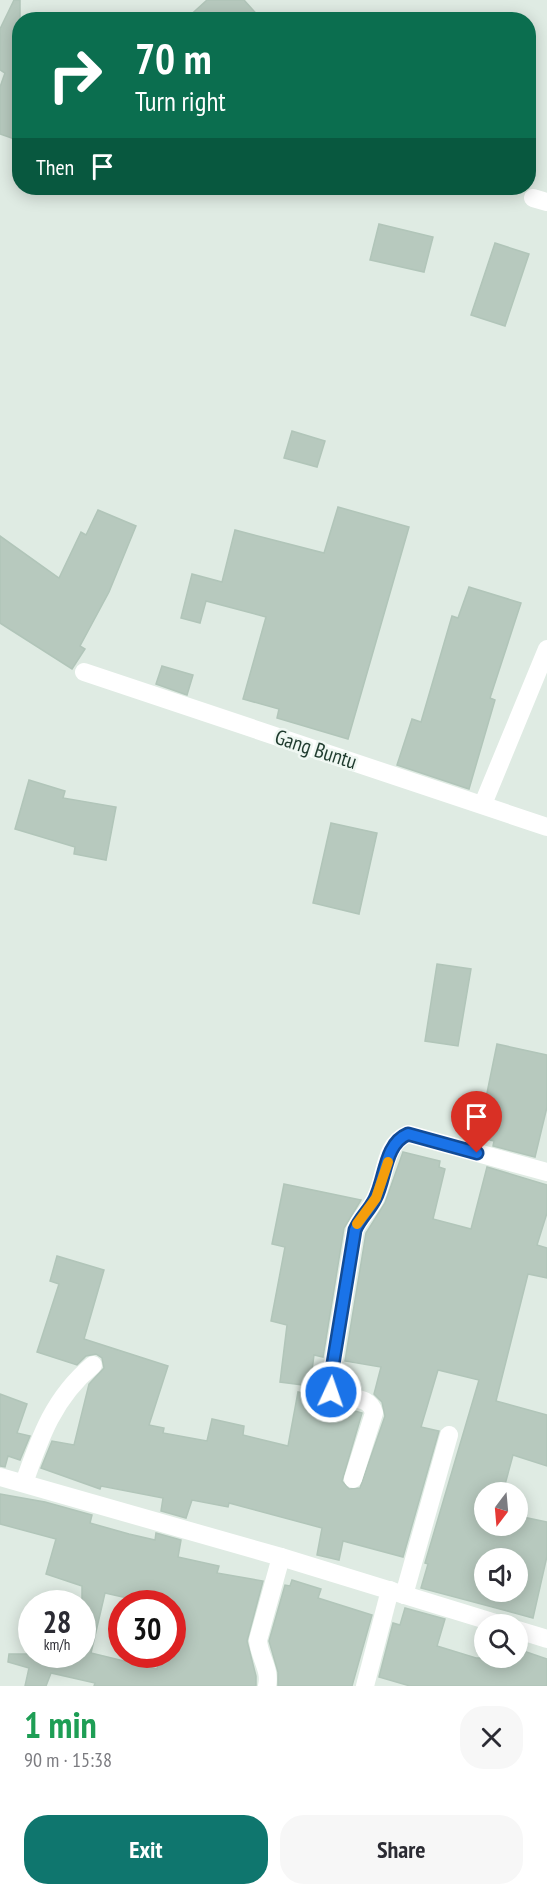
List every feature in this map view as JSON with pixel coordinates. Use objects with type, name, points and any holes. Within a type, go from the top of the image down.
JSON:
[{"type":"street","points":[[483,804],[547,649]]},
{"type":"street","name":"Gang Buntu","points":[[84,672],[547,826]]},
{"type":"street","points":[[353,1479],[374,1413],[372,1406],[366,1400],[331,1392],[330,1382],[355,1230],[376,1198],[395,1143],[408,1134],[547,1172]]},
{"type":"street","points":[[24,1483],[43,1428],[62,1395],[93,1365]]},
{"type":"street","points":[[365,1686],[449,1435]]},
{"type":"street","points":[[0,1477],[281,1557],[474,1616]]},
{"type":"street","points":[[267,1686],[269,1676],[259,1653],[258,1640],[281,1557]]},
{"type":"street","points":[[528,1633],[547,1639]]},
{"type":"building","points":[[14,0],[20,0],[20,12],[12,12],[12,138],[0,134],[0,87],[5,73],[0,70],[0,29]]},
{"type":"building","points":[[207,0],[244,0],[255,12],[194,12]]},
{"type":"building","points":[[379,224],[433,237],[424,272],[370,260]]},
{"type":"building","points":[[495,243],[529,254],[505,326],[471,315]]},
{"type":"building","points":[[292,431],[325,441],[317,467],[284,458]]},
{"type":"building","points":[[338,507],[409,527],[348,739],[277,718],[279,709],[243,699],[266,617],[206,601],[200,623],[181,618],[192,574],[222,582],[235,530],[324,553]]},
{"type":"building","points":[[98,510],[136,526],[109,592],[80,646],[85,649],[72,669],[0,623],[0,536],[59,578],[81,532],[86,535]]},
{"type":"building","points":[[469,587],[521,603],[490,698],[495,700],[469,789],[397,765],[412,719],[421,722],[452,616],[458,618]]},
{"type":"building","points":[[162,666],[193,675],[187,695],[156,684]]},
{"type":"building","points":[[29,780],[65,791],[63,798],[116,807],[106,860],[74,854],[75,847],[15,829]]},
{"type":"building","points":[[331,823],[377,833],[359,914],[313,903]]},
{"type":"building","points":[[437,964],[471,969],[458,1046],[425,1041]]},
{"type":"building","points":[[497,1044],[547,1055],[547,1107],[535,1157],[493,1146],[494,1141],[478,1137]]},
{"type":"building","points":[[403,1152],[440,1161],[439,1167],[445,1169],[433,1219],[471,1229],[487,1167],[547,1185],[547,1213],[537,1245],[547,1248],[547,1278],[528,1274],[496,1401],[547,1415],[547,1466],[513,1455],[506,1482],[474,1482],[474,1536],[528,1536],[528,1518],[547,1522],[547,1556],[533,1618],[528,1617],[528,1614],[518,1614],[421,1588],[428,1564],[425,1563],[479,1380],[438,1370],[421,1427],[439,1431],[403,1557],[343,1541],[339,1560],[317,1555],[322,1528],[229,1503],[228,1507],[192,1500],[186,1518],[161,1511],[163,1498],[101,1486],[100,1489],[41,1468],[52,1441],[74,1445],[89,1384],[104,1368],[102,1358],[96,1354],[86,1356],[77,1365],[37,1352],[59,1284],[50,1281],[57,1256],[104,1270],[84,1339],[168,1366],[149,1425],[164,1428],[163,1433],[207,1441],[212,1419],[244,1426],[243,1435],[288,1446],[298,1392],[321,1397],[333,1405],[362,1413],[342,1481],[349,1489],[360,1488],[385,1416],[382,1402],[374,1394],[381,1367],[345,1361],[366,1233],[385,1203]]},
{"type":"building","points":[[284,1184],[361,1200],[344,1228],[323,1357],[314,1355],[310,1386],[280,1382],[287,1325],[271,1321],[285,1247],[272,1244]]},
{"type":"building","points":[[0,1394],[27,1404],[17,1433],[30,1436],[20,1460],[8,1456],[5,1467],[0,1466]]},
{"type":"building","points":[[0,1494],[45,1502],[92,1515],[90,1523],[129,1534],[155,1540],[156,1533],[181,1540],[178,1557],[219,1566],[217,1573],[263,1581],[247,1641],[256,1676],[256,1686],[94,1686],[95,1683],[51,1673],[46,1686],[25,1686],[29,1668],[96,1668],[96,1654],[108,1657],[108,1668],[186,1668],[186,1590],[108,1590],[108,1594],[105,1593],[96,1632],[96,1590],[82,1590],[82,1586],[46,1574],[56,1539],[0,1524]]},
{"type":"building","points":[[292,1580],[321,1589],[318,1598],[372,1615],[352,1686],[278,1686],[278,1672],[269,1641],[285,1585],[290,1586]]},
{"type":"building","points":[[405,1608],[445,1619],[437,1646],[474,1657],[474,1668],[528,1668],[528,1652],[547,1659],[547,1686],[410,1686],[379,1677],[393,1623],[400,1625]]},
{"type":"building","points":[[9,1654],[18,1654],[18,1665],[8,1662]]},
{"type":"slow traffic","points":[[357,1224],[374,1202],[388,1162]]},
{"type":"route","points":[[331,1392],[330,1382],[355,1230],[376,1198],[395,1143],[408,1134],[477,1153]]}]
